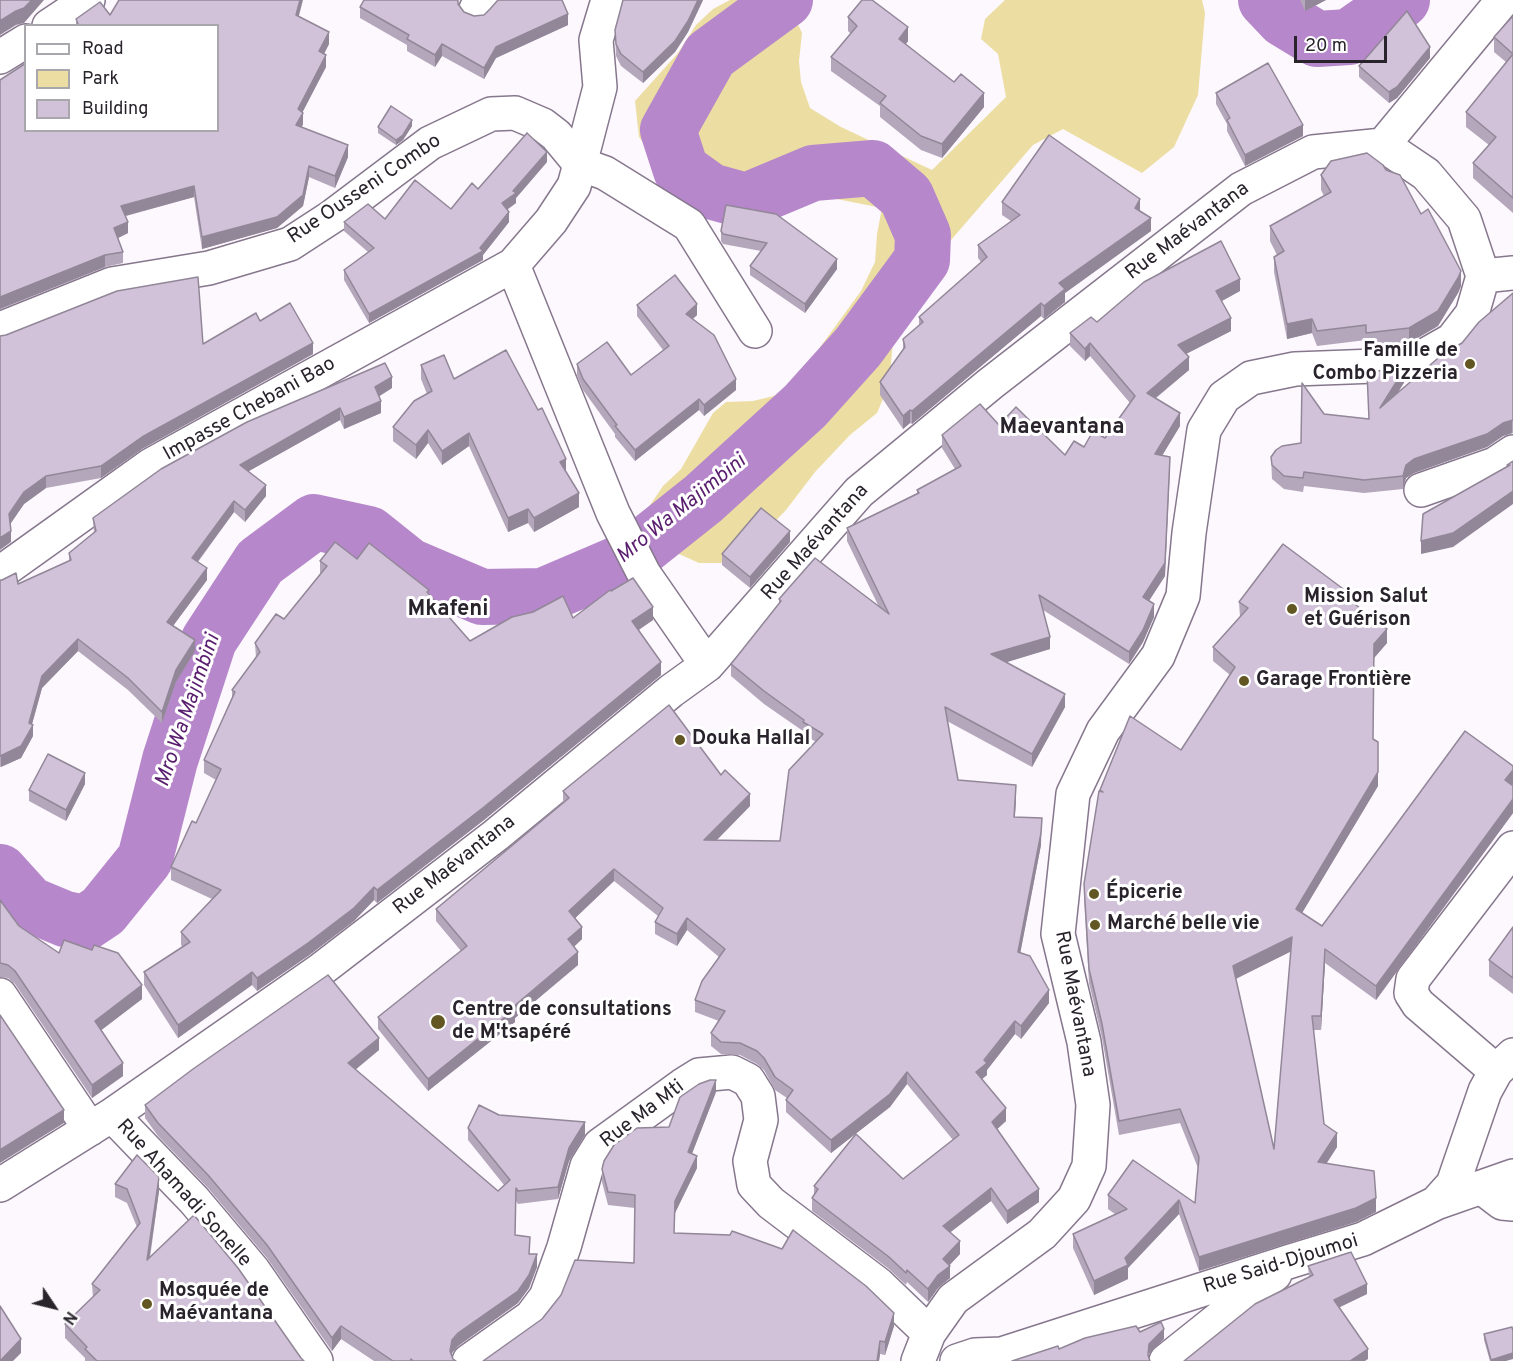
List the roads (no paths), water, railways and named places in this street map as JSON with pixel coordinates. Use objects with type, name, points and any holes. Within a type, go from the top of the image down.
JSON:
[{"type":"street","points":[[52,24],[88,0]]},
{"type":"street","points":[[608,0],[596,40],[600,87],[574,186],[551,221],[513,265],[612,513],[644,574],[707,665]]},
{"type":"street","points":[[1383,145],[1503,0]]},
{"type":"street","points":[[0,57],[24,42]]},
{"type":"street","name":"Rue Ousseni Combo","points":[[0,329],[112,284],[209,268],[290,243],[333,216],[430,143],[491,114],[515,113],[543,125],[555,135],[580,164]]},
{"type":"street","name":"Rue Maévantana","points":[[0,1185],[101,1122],[319,971],[496,835],[671,691],[707,665],[859,492],[990,384],[1241,189],[1313,152],[1383,145],[1426,174],[1464,219],[1498,274],[1452,340],[1415,361],[1375,366],[1295,369],[1251,378],[1224,397],[1204,430],[1189,533],[1183,596],[1158,656],[1103,731],[1073,794],[1058,934],[1084,1042],[1093,1105],[1089,1166],[1074,1199],[1042,1234],[953,1299],[923,1347]]},
{"type":"street","points":[[580,164],[605,173],[689,225],[755,331]]},
{"type":"street","name":"Impasse Chebani Bao","points":[[0,573],[151,465],[513,265]]},
{"type":"street","points":[[1421,490],[1495,464],[1513,452]]},
{"type":"street","points":[[1504,1063],[1418,1004],[1411,993],[1413,979],[1513,848]]},
{"type":"street","name":"Rue Ahamadi Sonelle","points":[[0,995],[101,1122],[194,1200],[253,1270],[316,1361]]},
{"type":"street","name":"Rue Said-Djoumoi","points":[[957,1361],[975,1355],[1002,1354],[1364,1239],[1436,1203],[1453,1184],[1485,1091],[1504,1063]]},
{"type":"street","name":"Rue Ma Mti","points":[[469,1361],[531,1317],[546,1297],[564,1246],[587,1166],[600,1144],[699,1075],[732,1072],[748,1080],[758,1095],[761,1120],[750,1161],[754,1185],[771,1203],[878,1284],[923,1347]]},
{"type":"street","points":[[1436,1203],[1513,1176]]},
{"type":"street","points":[[1481,1187],[1502,1203],[1513,1204]]},
{"type":"street","points":[[1177,1358],[1291,1261]]},
{"type":"waterway","name":"Mro Wa Majimbini","points":[[0,872],[29,904],[65,919],[85,923],[103,911],[145,859],[170,760],[209,640],[260,562],[314,522],[369,534],[409,566],[482,597],[543,596],[625,561],[703,499],[805,406],[858,347],[922,260],[923,235],[906,196],[873,168],[813,173],[746,201],[710,191],[681,170],[668,130],[710,55],[785,0]]},
{"type":"waterway","name":"Mro Wa Majimbini","points":[[1266,0],[1284,19],[1317,39],[1349,37],[1402,0]]},
{"type":"place","name":"Famille de Combo Pizzeria","points":[[1470,364]]},
{"type":"place","name":"Mission Salut et Guérison","points":[[1292,609]]},
{"type":"place","name":"Garage Frontière","points":[[1244,681]]},
{"type":"place","name":"Douka Hallal","points":[[680,740]]},
{"type":"place","name":"Épicerie","points":[[1094,894]]},
{"type":"place","name":"Marché belle vie","points":[[1095,925]]},
{"type":"place","name":"Centre de consultations de M'tsapéré","points":[[438,1022]]},
{"type":"place","name":"Mosquée de Maévantana","points":[[147,1304]]},
{"type":"district","name":"Maevantana","points":[[1062,429]]},
{"type":"district","name":"Mkafeni","points":[[448,611]]}]
